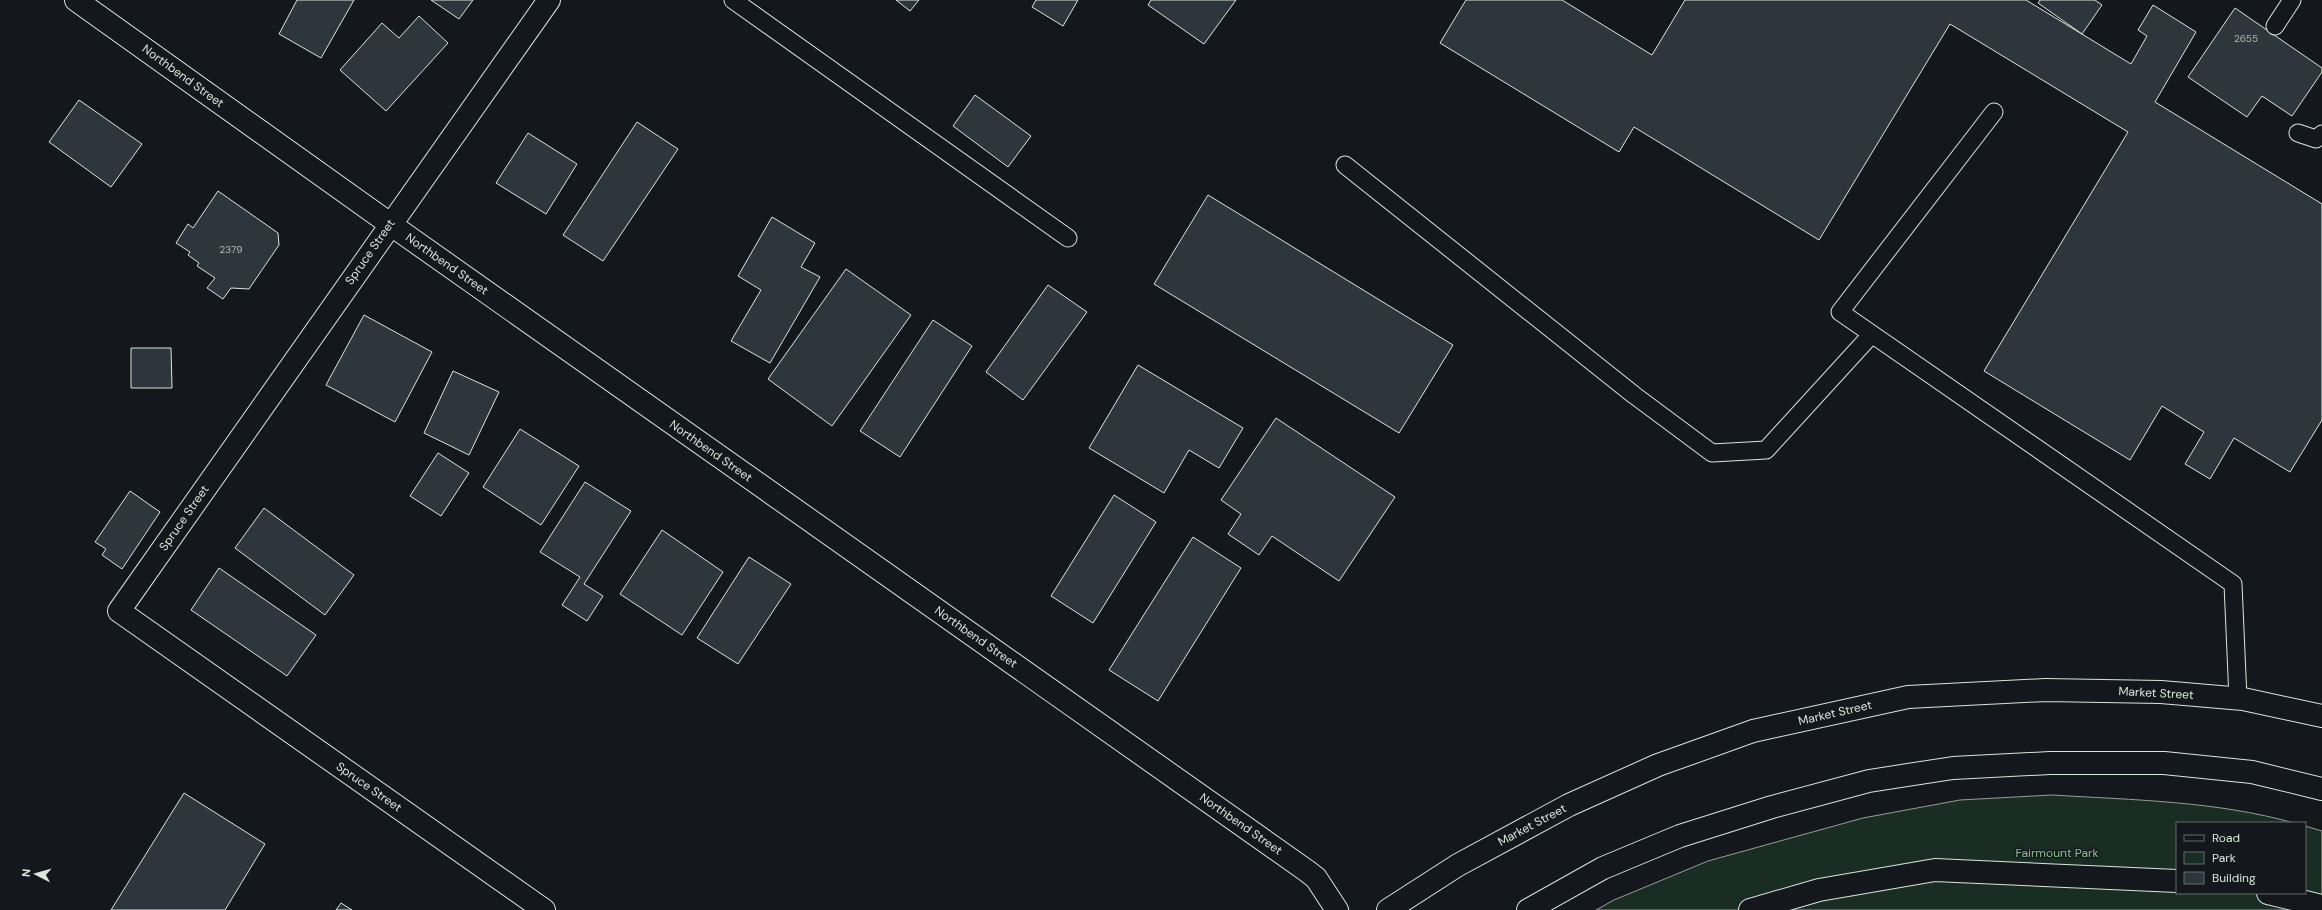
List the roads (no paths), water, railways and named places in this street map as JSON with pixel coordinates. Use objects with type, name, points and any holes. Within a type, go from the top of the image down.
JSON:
[{"type":"street","name":"Northbend Street","points":[[76,0],[390,224],[1307,871],[1316,878],[1337,910]]},
{"type":"street","name":"Spruce Street","points":[[544,910],[119,611],[549,0]]},
{"type":"street","name":"Market Street","points":[[1388,910],[1458,865],[1569,805],[1658,765],[1753,731],[1908,697],[2045,690],[2161,692],[2238,699],[2322,716]]},
{"type":"street","points":[[1528,910],[1603,868],[1680,836],[1772,807],[1869,781],[1953,768],[2050,763],[2164,763],[2252,772],[2322,789]]},
{"type":"street","points":[[1750,910],[1819,890],[1935,870],[2176,881]]},
{"type":"street","points":[[2272,894],[2322,906]]},
{"type":"lane","points":[[733,0],[1068,238]]},
{"type":"lane","points":[[2275,26],[2292,0]]},
{"type":"lane","points":[[1994,112],[1840,312],[2233,584],[2238,699]]},
{"type":"lane","points":[[2298,133],[2316,139],[2322,134]]},
{"type":"lane","points":[[1345,165],[1634,395],[1712,453],[1766,450],[1872,334]]},
{"type":"park label","name":"Fairmount Park","points":[[2057,853]]}]
